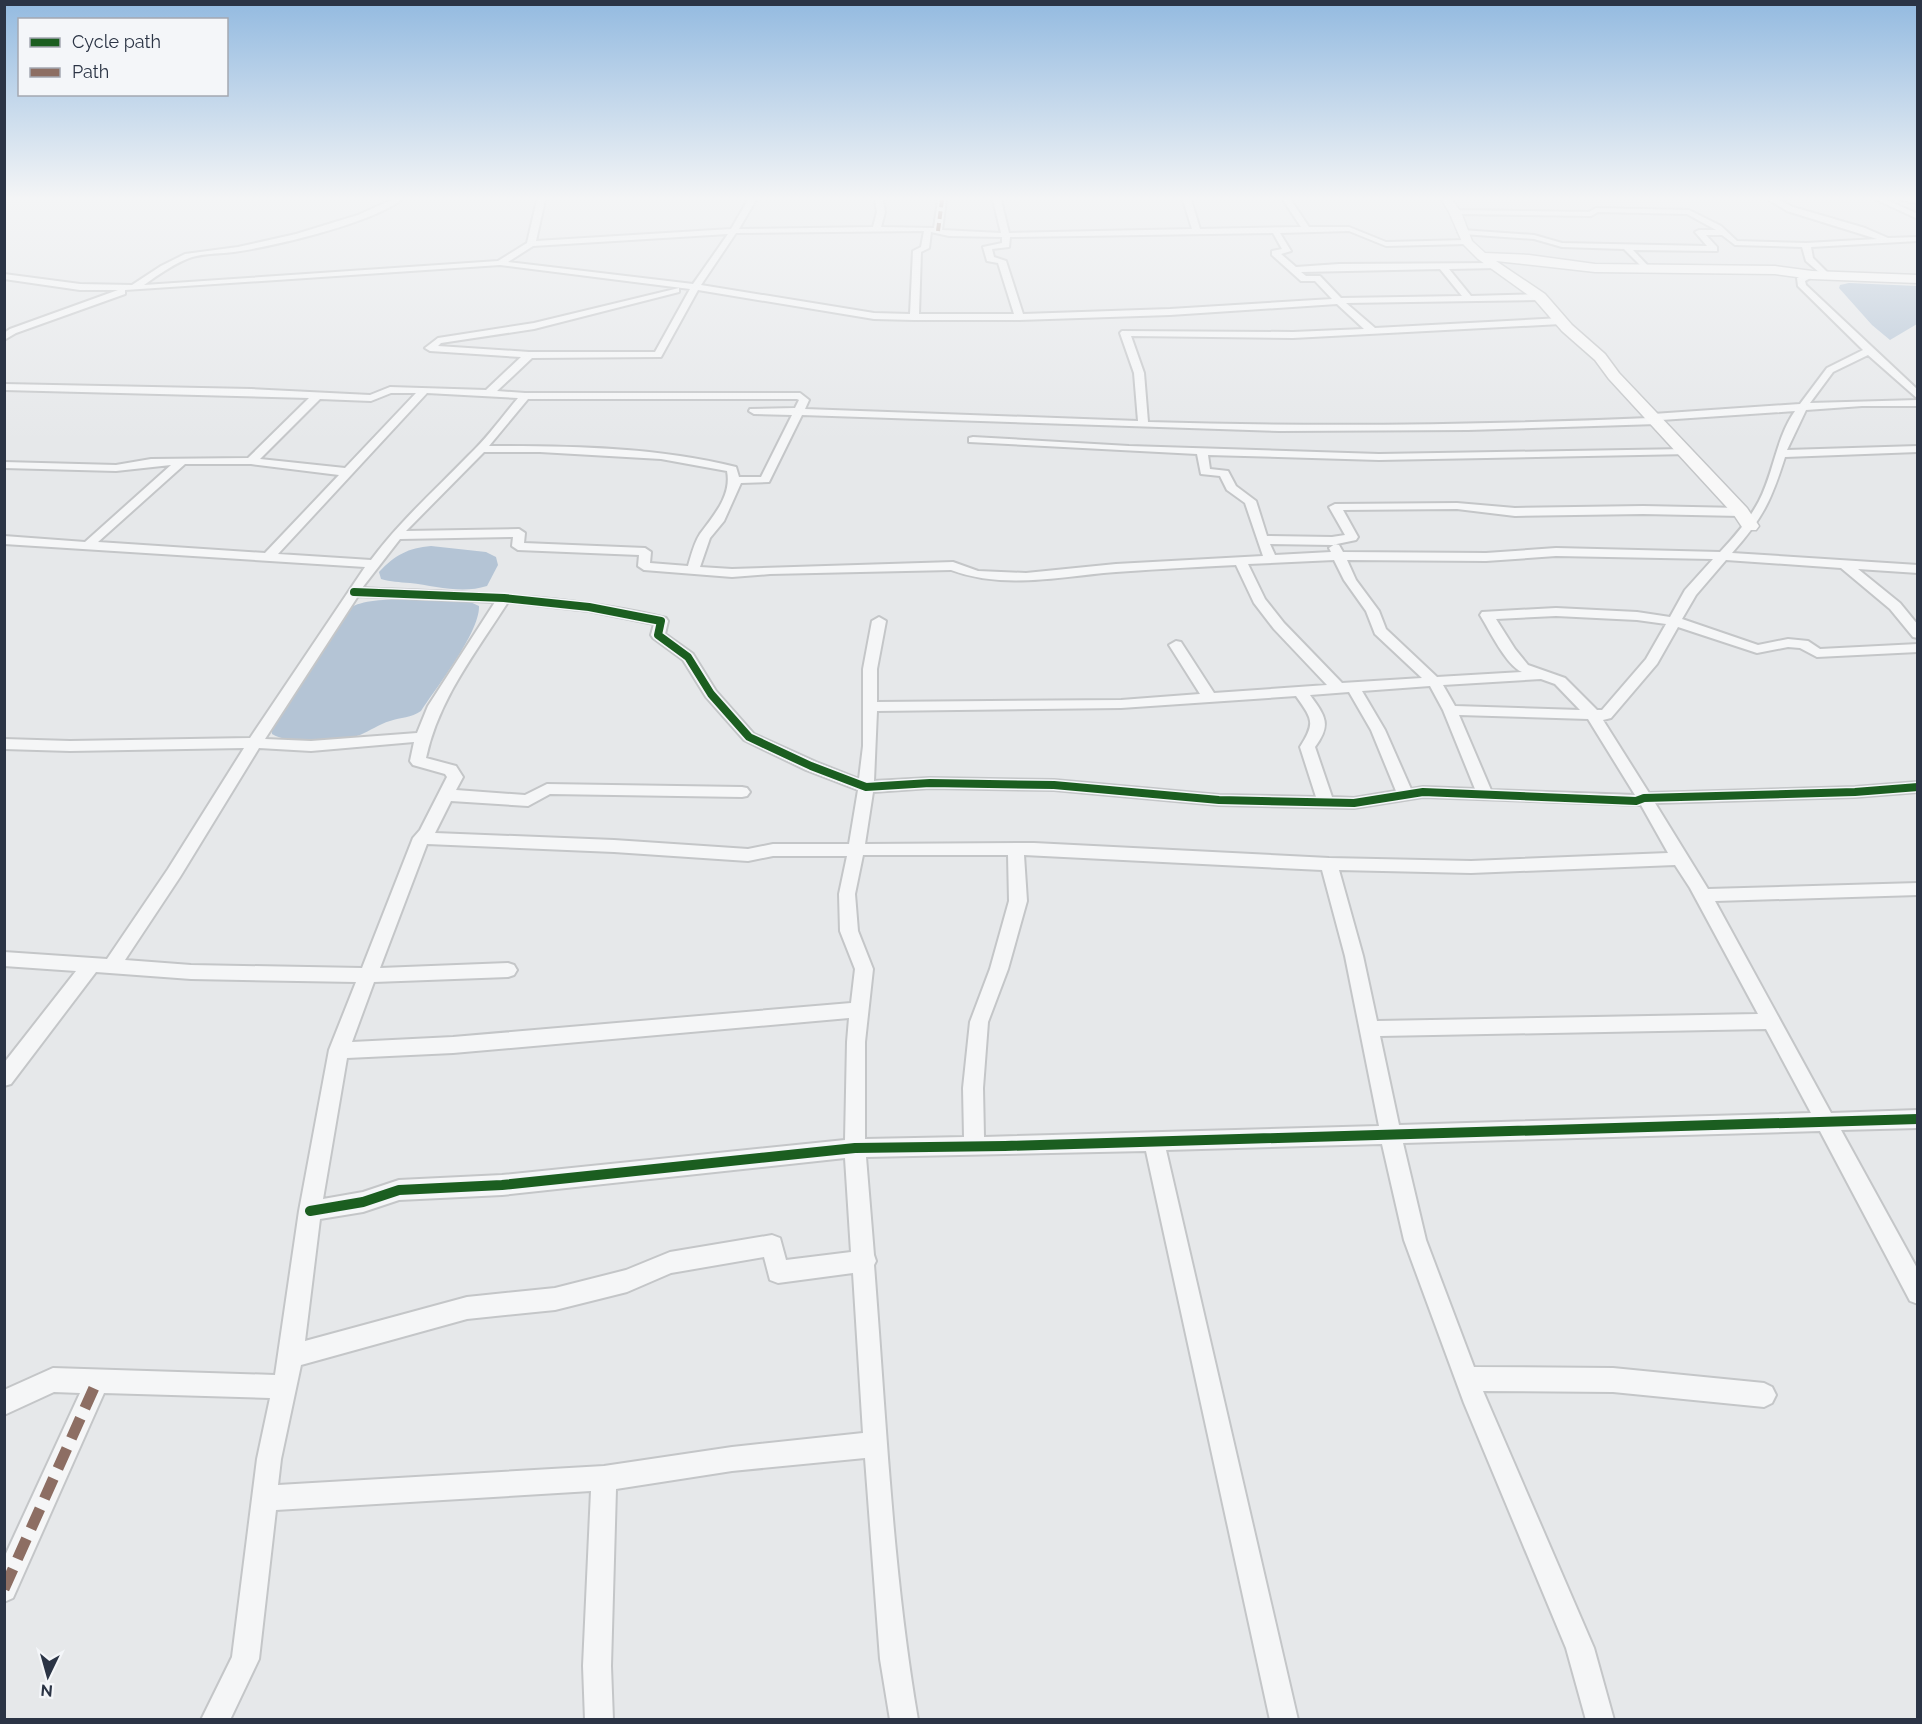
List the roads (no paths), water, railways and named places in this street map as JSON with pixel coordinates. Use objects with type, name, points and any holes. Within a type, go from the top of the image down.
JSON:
[{"type":"street","points":[[35,280],[80,287],[134,288],[254,280]]},
{"type":"street","points":[[4,337],[13,331],[134,288],[146,280]]},
{"type":"street","points":[[642,280],[874,316],[914,317],[1019,317],[1404,298],[1540,297]]},
{"type":"street","points":[[695,287],[665,291],[534,326],[438,341],[430,348],[529,355],[658,356],[700,280]]},
{"type":"street","points":[[914,317],[916,280]]},
{"type":"street","points":[[1008,280],[1019,317]]},
{"type":"street","points":[[1319,280],[1373,331]]},
{"type":"street","points":[[1454,280],[1469,299]]},
{"type":"street","points":[[1516,280],[1540,297],[1561,321],[1600,357],[1614,376],[1741,512],[1750,526]]},
{"type":"street","points":[[1800,280],[1802,286],[1917,396]]},
{"type":"street","points":[[1143,424],[1139,374],[1125,333],[1282,335],[1561,321]]},
{"type":"street","points":[[1450,710],[1606,715],[1629,691],[1652,661],[1690,592],[1750,526],[1766,499],[1780,454],[1803,407],[1830,370],[1869,351]]},
{"type":"street","points":[[489,393],[529,355]]},
{"type":"street","points":[[4,387],[370,398],[390,390],[525,396],[801,396],[804,400],[765,480],[734,480]]},
{"type":"street","points":[[268,557],[423,391]]},
{"type":"street","points":[[251,461],[318,396]]},
{"type":"street","points":[[112,966],[174,873],[254,743],[374,564],[396,535],[429,499],[481,449],[525,396]]},
{"type":"street","points":[[754,411],[873,412],[1143,424],[1526,427],[1862,403],[1917,403]]},
{"type":"street","points":[[973,440],[1202,452],[1421,457],[1686,452]]},
{"type":"street","points":[[481,449],[540,449],[680,459],[732,469],[735,484],[729,500],[718,521],[704,537],[692,571]]},
{"type":"street","points":[[1780,454],[1917,449]]},
{"type":"street","points":[[1202,452],[1205,472],[1224,473],[1231,488],[1250,501],[1271,560]]},
{"type":"street","points":[[88,544],[182,461]]},
{"type":"street","points":[[4,465],[116,468],[151,462],[251,461],[346,472]]},
{"type":"street","points":[[1262,540],[1332,541],[1352,537],[1335,507],[1457,506],[1515,512],[1643,510],[1741,512]]},
{"type":"street","points":[[396,535],[519,533],[518,546],[645,552],[644,566],[732,573],[953,566],[976,574],[1026,577],[1116,568],[1338,556],[1486,557],[1556,552],[1722,556],[1917,569]]},
{"type":"street","points":[[4,540],[374,564]]},
{"type":"street","points":[[1332,541],[1350,580],[1372,611],[1380,631],[1434,681],[1450,710],[1485,794]]},
{"type":"street","points":[[1241,562],[1258,600],[1279,626],[1345,687],[1378,730],[1407,795]]},
{"type":"street","points":[[1843,563],[1888,599],[1917,634]]},
{"type":"street","points":[[354,592],[504,598],[589,607],[661,621],[658,634],[688,657],[711,694],[749,737],[866,787],[930,783],[1054,785],[1219,800],[1354,803],[1423,792],[1636,801],[1644,798],[1855,792],[1917,787]]},
{"type":"street","points":[[215,1719],[245,1659],[268,1459],[291,1356],[310,1211],[339,1050],[370,975],[421,838],[426,834],[455,777],[451,770],[418,761],[423,737],[435,706],[504,598]]},
{"type":"street","points":[[1917,648],[1816,653],[1803,644],[1788,643],[1756,649],[1674,621],[1611,614],[1556,612],[1487,615],[1509,651],[1523,668],[1560,681],[1593,715],[1678,859],[1703,895],[1917,1293]]},
{"type":"street","points":[[879,621],[870,669],[870,746],[864,810],[847,894],[849,931],[864,969],[856,1042],[855,1148],[891,1625],[904,1719]]},
{"type":"street","points":[[1176,645],[1210,698]]},
{"type":"street","points":[[871,707],[1121,704],[1434,681],[1545,676]]},
{"type":"street","points":[[1300,691],[1320,720],[1319,734],[1307,747],[1326,802]]},
{"type":"street","points":[[4,744],[70,746],[254,743],[311,746],[423,737]]},
{"type":"street","points":[[446,795],[528,801],[548,789],[742,792]]},
{"type":"street","points":[[421,838],[614,846],[748,855],[772,850],[1016,849],[1329,864],[1471,867],[1678,859]]},
{"type":"street","points":[[974,1147],[973,1088],[979,1022],[999,969],[1018,901],[1016,849]]},
{"type":"street","points":[[1329,864],[1353,956],[1390,1135],[1415,1240],[1467,1379],[1580,1648],[1600,1719]]},
{"type":"street","points":[[1703,895],[1917,889]]},
{"type":"street","points":[[4,959],[191,972],[370,975],[508,970]]},
{"type":"street","points":[[4,1078],[92,964]]},
{"type":"street","points":[[339,1050],[453,1045],[859,1010]]},
{"type":"street","points":[[1368,1029],[1771,1021]]},
{"type":"street","points":[[310,1211],[363,1202],[399,1190],[502,1185],[855,1148],[974,1147],[1917,1119]]},
{"type":"street","points":[[1154,1141],[1284,1719]]},
{"type":"street","points":[[291,1356],[467,1308],[555,1299],[627,1281],[670,1263],[772,1245],[778,1272],[865,1261]]},
{"type":"street","points":[[1467,1379],[1612,1380],[1764,1395]]},
{"type":"street","points":[[4,1403],[53,1380],[284,1387]]},
{"type":"street","points":[[4,1589],[97,1381]]},
{"type":"street","points":[[264,1498],[604,1478],[732,1459],[877,1444]]},
{"type":"street","points":[[599,1719],[597,1666],[604,1478]]},
{"type":"water","points":[[1849,283],[1917,286],[1917,324],[1890,340],[1872,325],[1839,288],[1840,285]]},
{"type":"water","points":[[431,546],[486,552],[496,557],[498,565],[487,586],[478,588],[449,589],[381,579],[379,572],[396,557],[415,549]]},
{"type":"water","points":[[466,600],[479,606],[477,617],[465,645],[421,711],[386,722],[360,735],[340,739],[302,741],[272,734],[271,725],[350,608],[370,601]]}]
